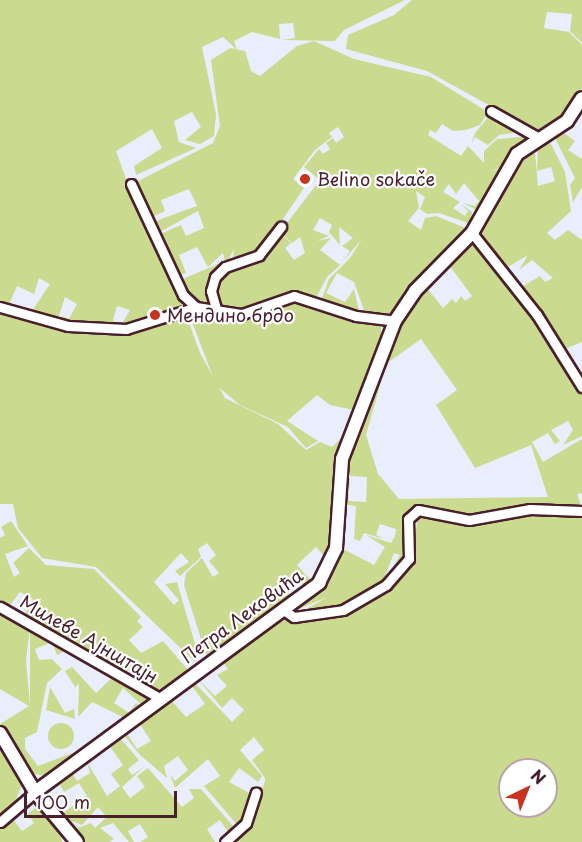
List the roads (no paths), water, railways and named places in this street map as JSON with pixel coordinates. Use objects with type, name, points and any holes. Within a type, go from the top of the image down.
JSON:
[{"type":"street","name":"Петра Лековића","points":[[35,792],[161,699],[233,641],[285,611],[319,584],[333,561],[342,459],[394,321],[416,291],[472,233],[513,160],[539,138],[567,121],[582,98]]},
{"type":"street","points":[[491,111],[539,138]]},
{"type":"street","points":[[131,184],[183,295],[196,307],[242,314],[294,296],[356,316],[394,321]]},
{"type":"street","points":[[217,312],[211,291],[215,277],[225,267],[259,255],[281,227]]},
{"type":"street","points":[[472,233],[537,315],[582,387]]},
{"type":"street","points":[[0,307],[68,326],[126,329],[196,307]]},
{"type":"street","points":[[285,611],[294,617],[343,610],[386,585],[410,559],[408,519],[418,510],[469,520],[530,509],[582,511]]},
{"type":"street","name":"Милеве Ајнштајн","points":[[0,607],[161,699]]},
{"type":"street","points":[[0,733],[35,792],[77,842]]},
{"type":"street","points":[[0,822],[35,792]]},
{"type":"street","points":[[225,842],[246,823],[256,793]]},
{"type":"place","name":"Belino sokače","points":[[305,179]]},
{"type":"place","name":"Мендино брдо","points":[[155,315]]}]
